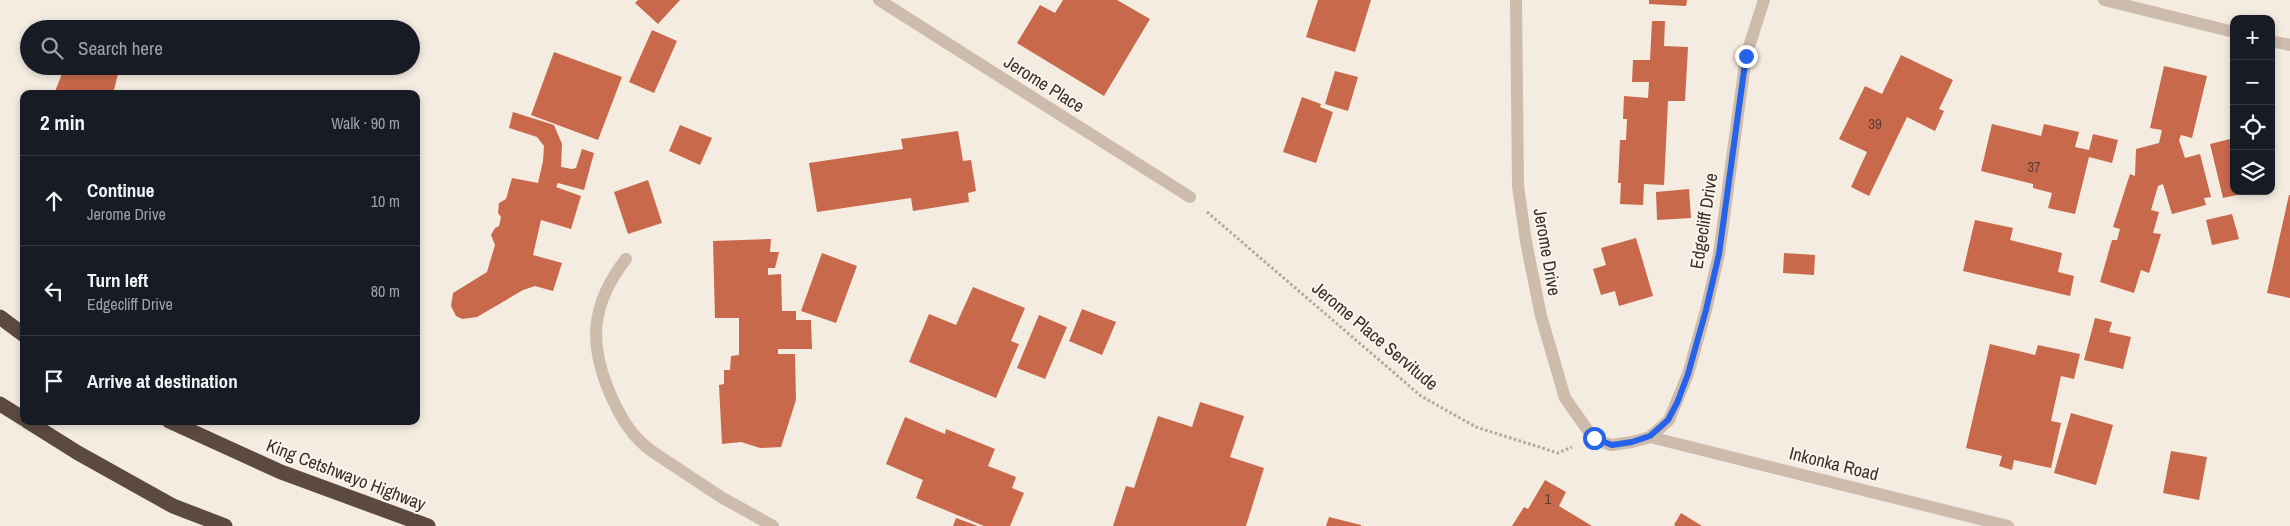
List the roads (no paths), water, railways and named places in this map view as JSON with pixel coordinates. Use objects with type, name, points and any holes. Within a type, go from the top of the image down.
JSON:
[{"type":"highway","points":[[0,317],[20,332]]},
{"type":"highway","points":[[0,404],[20,416]]},
{"type":"highway","points":[[33,425],[78,453],[174,506],[225,526]]},
{"type":"highway","name":"King Cetshwayo Highway","points":[[178,425],[281,472],[428,526]]},
{"type":"street","name":"Jerome Place","points":[[880,0],[1190,197]]},
{"type":"street","name":"Jerome Drive","points":[[1516,0],[1518,186],[1526,242],[1541,316],[1565,398],[1594,438],[1612,445],[1632,442],[1650,436]]},
{"type":"street","name":"Edgecliff Drive","points":[[1650,436],[1668,420],[1677,403],[1688,374],[1706,310],[1719,254],[1746,56],[1764,0]]},
{"type":"street","points":[[2104,0],[2230,31]]},
{"type":"street","points":[[2275,42],[2290,44]]},
{"type":"street","points":[[626,259],[612,277],[603,297],[598,315],[595,345],[600,369],[622,420],[642,444],[653,452],[721,497],[773,526]]},
{"type":"street","name":"Inkonka Road","points":[[1650,436],[2008,526]]}]
